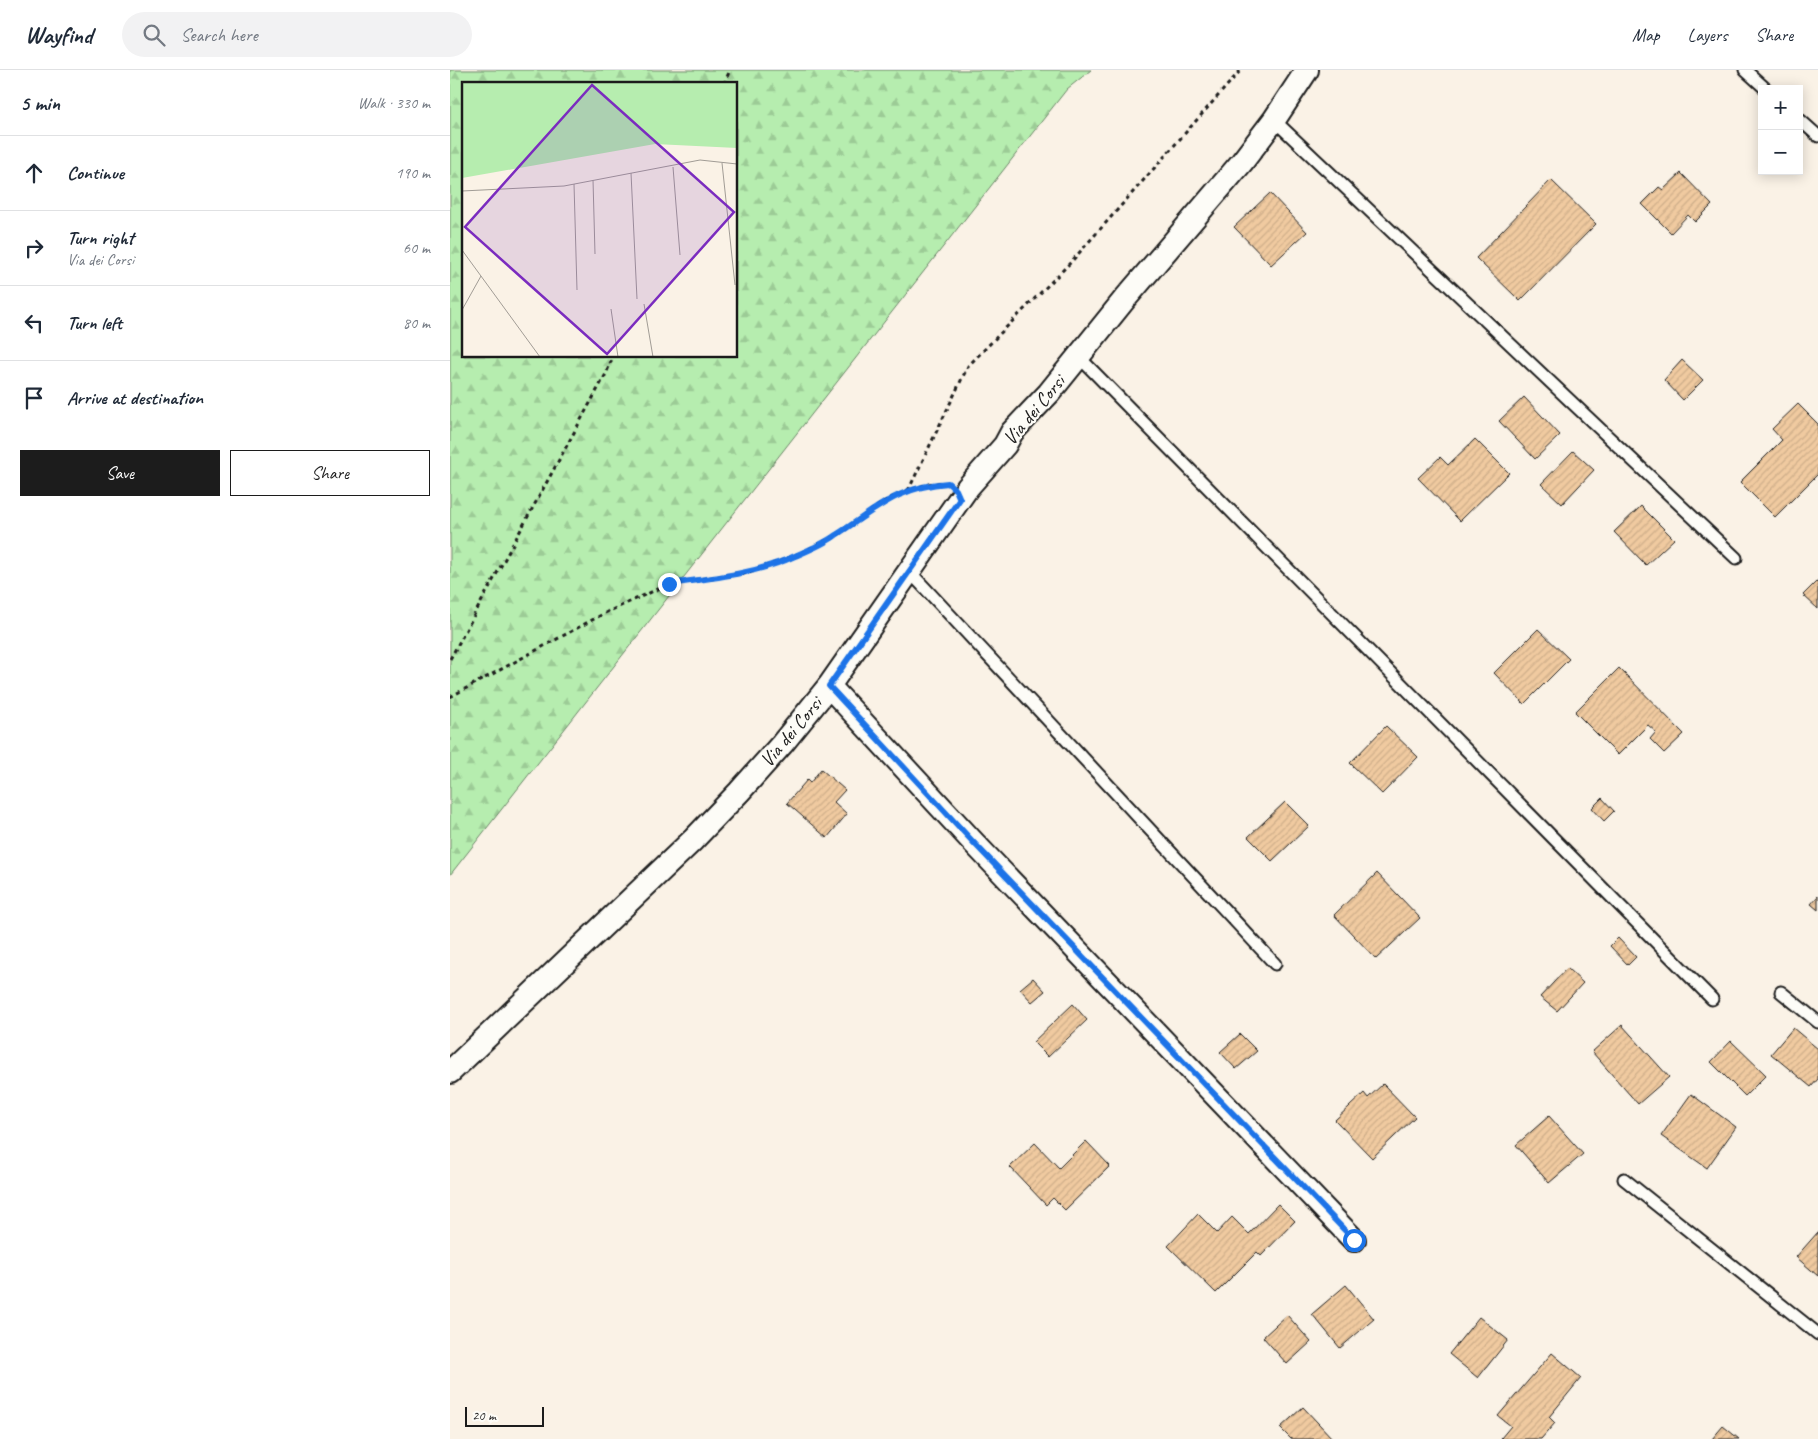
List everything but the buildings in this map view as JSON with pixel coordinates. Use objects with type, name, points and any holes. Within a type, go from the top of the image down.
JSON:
[{"type":"street","name":"Via dei Corsi","points":[[450,1072],[714,819],[782,744],[829,686],[960,499],[1005,445],[1012,432],[1049,393],[1124,300],[1219,190],[1274,120],[1308,70]]},
{"type":"street","points":[[829,686],[974,843],[1354,1240]]},
{"type":"lane","points":[[1745,70],[1762,85]]},
{"type":"lane","points":[[1274,120],[1736,558]]},
{"type":"lane","points":[[1803,123],[1818,136]]},
{"type":"lane","points":[[1078,356],[1712,999]]},
{"type":"lane","points":[[910,572],[1276,964]]},
{"type":"lane","points":[[1781,992],[1818,1022]]},
{"type":"lane","points":[[1624,1179],[1818,1334]]},
{"type":"path","points":[[725,82],[730,70]]},
{"type":"path","points":[[908,491],[968,366],[1072,261],[1242,70]]},
{"type":"path","points":[[450,659],[606,374],[612,358]]},
{"type":"path","points":[[450,696],[605,612],[669,584],[750,572],[793,557],[834,537],[887,500],[908,491],[929,484],[948,483],[956,490],[960,499]]},
{"type":"green space","points":[[450,70],[1091,70],[1067,89],[450,875]]},
{"type":"route","points":[[669,584],[750,572],[793,557],[834,537],[887,500],[929,484],[948,483],[956,490],[960,499],[829,686],[974,843],[1354,1240]]}]
